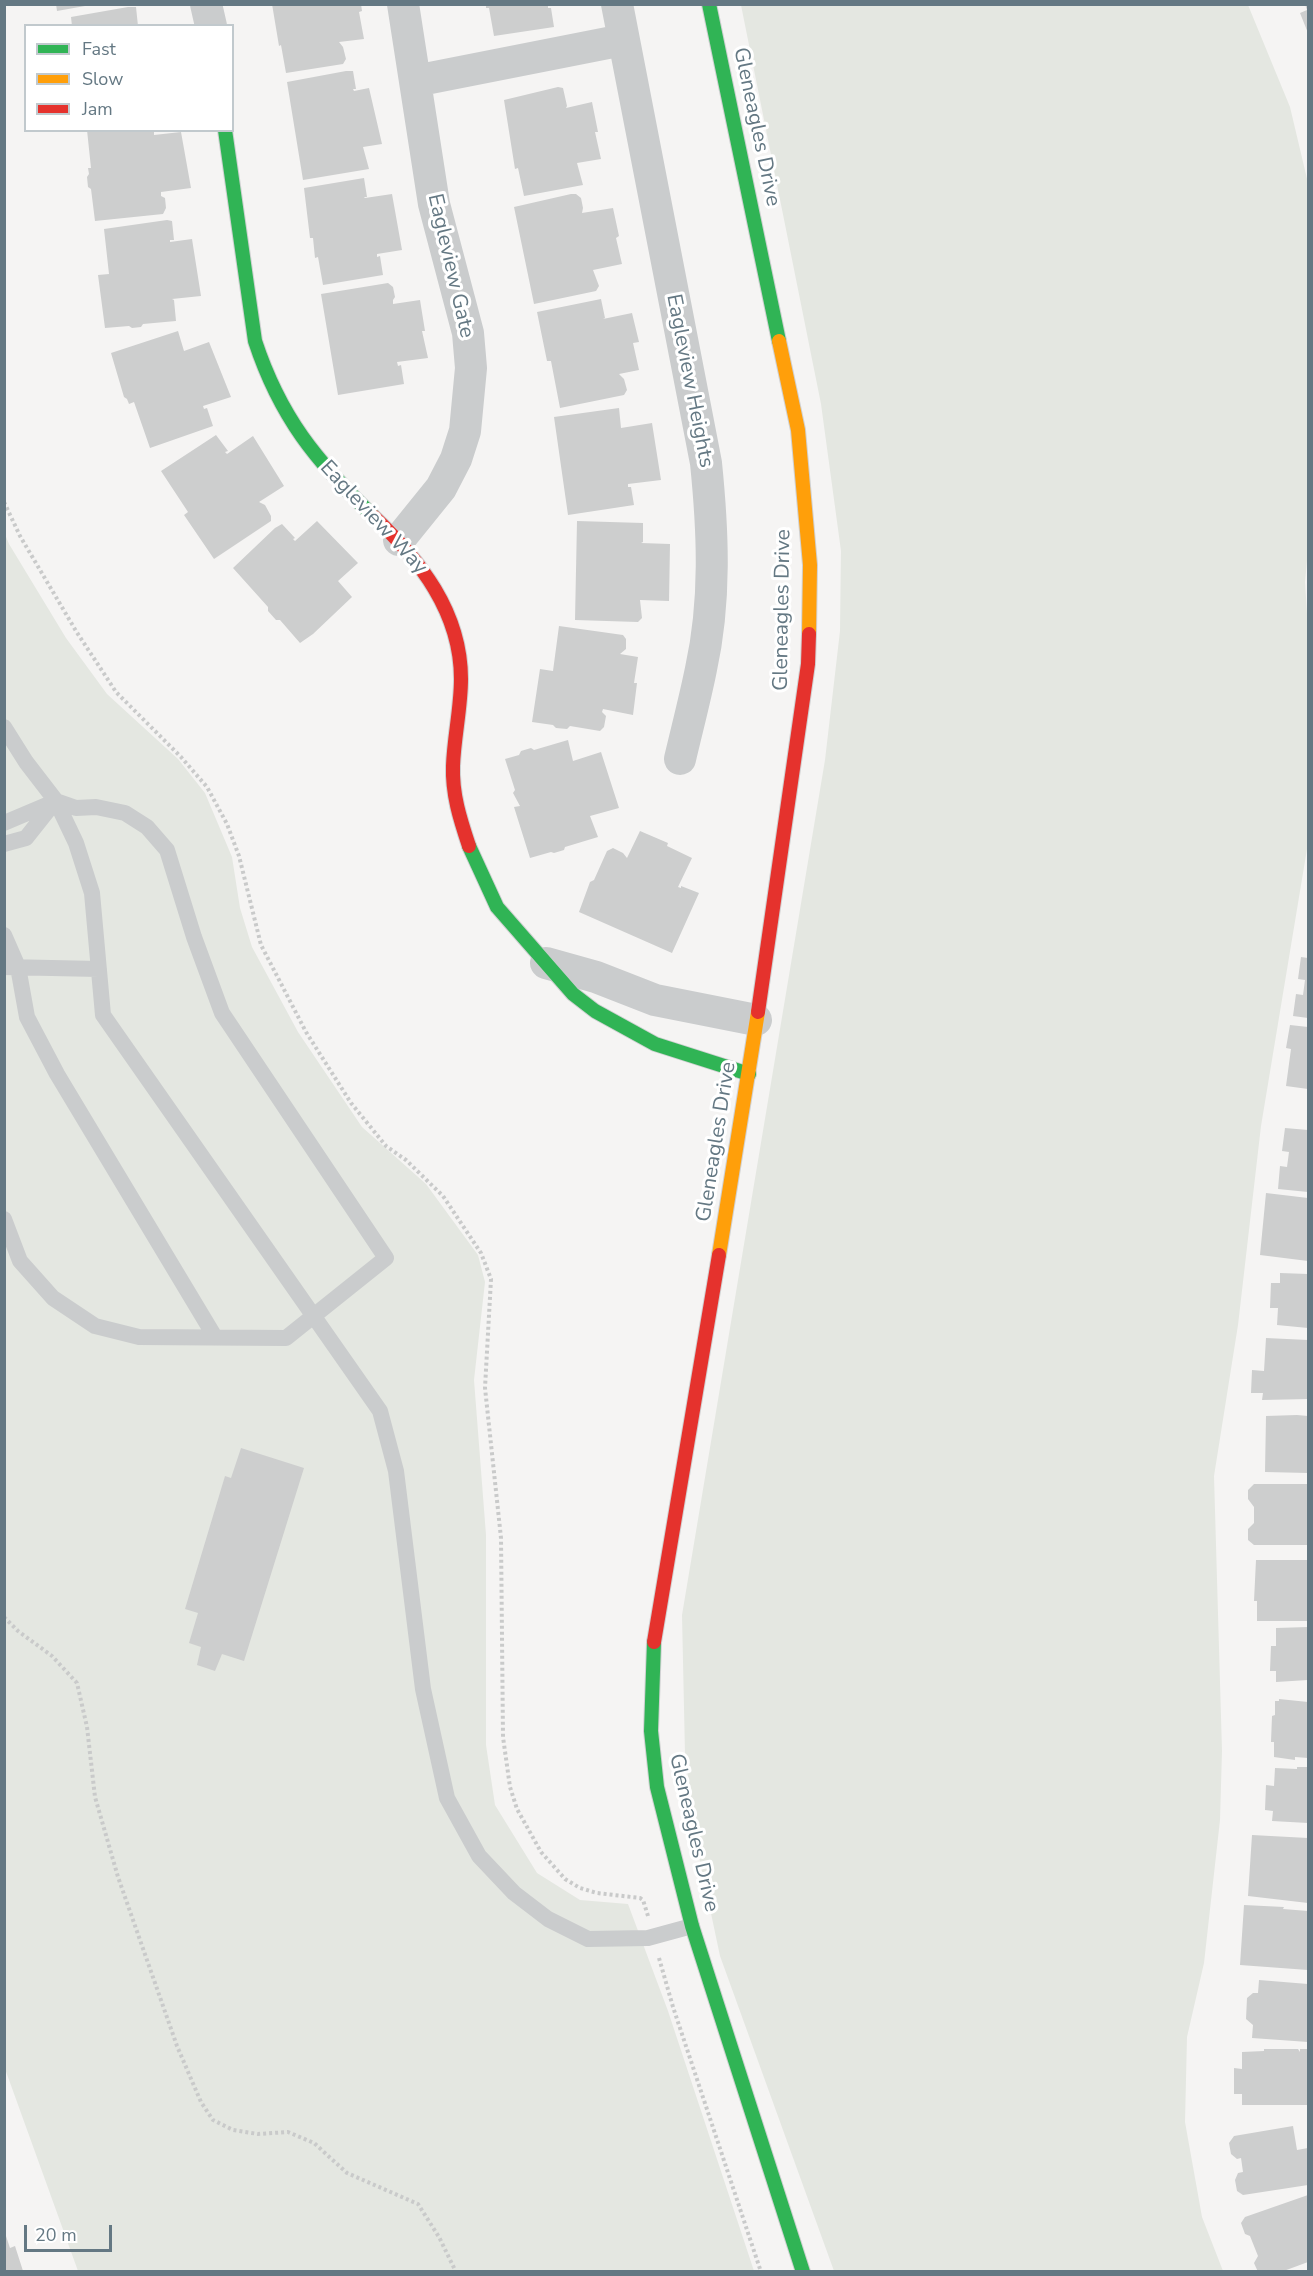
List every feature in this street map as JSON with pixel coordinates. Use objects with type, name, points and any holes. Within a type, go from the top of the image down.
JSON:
[{"type":"street","points":[[206,4],[211,24]]},
{"type":"street","name":"Eagleview Gate","points":[[399,540],[441,488],[456,459],[465,431],[471,368],[468,333],[434,204],[403,4]]},
{"type":"street","name":"Eagleview Heights","points":[[617,4],[706,463],[711,509],[713,556],[710,610],[702,668],[680,759]]},
{"type":"street","name":"Gleneagles Drive","points":[[709,4],[798,430],[810,565],[808,664],[749,1074],[653,1650],[651,1731],[657,1787],[692,1926],[803,2271]]},
{"type":"street","points":[[415,81],[623,40]]},
{"type":"street","name":"Eagleview Way","points":[[225,132],[255,341],[265,371],[280,402],[308,447],[338,482],[399,540],[437,590],[450,618],[459,651],[459,713],[453,767],[456,806],[469,847],[497,907],[573,994],[596,1011],[655,1044],[749,1074]]},
{"type":"street","points":[[546,963],[596,977],[655,1000],[756,1020]]},
{"type":"lane","points":[[4,727],[26,762],[56,801],[76,843],[92,893],[103,1015],[380,1411],[394,1461],[423,1689],[447,1798],[479,1856],[514,1893],[548,1919],[588,1939],[637,1939],[692,1926]]},
{"type":"lane","points":[[4,755],[26,762]]},
{"type":"lane","points":[[4,844],[26,838],[56,801]]},
{"type":"lane","points":[[4,823],[56,801],[76,808],[96,807],[125,813],[147,827],[166,850],[222,1013],[386,1258],[286,1338],[139,1337],[95,1326],[53,1298],[20,1261],[4,1219]]},
{"type":"lane","points":[[4,935],[11,967],[27,1017],[63,1084],[215,1337]]},
{"type":"lane","points":[[11,967],[99,969]]},
{"type":"path","points":[[4,501],[25,546],[116,692],[181,757],[207,787],[227,824],[239,856],[261,945],[306,1032],[344,1093],[386,1146],[406,1160],[443,1196],[481,1253],[491,1279],[485,1388],[501,1538],[503,1737],[510,1787],[517,1809],[541,1852],[565,1879],[597,1893],[643,1900],[673,2007],[761,2271]]},
{"type":"path","points":[[4,1617],[52,1656],[77,1683],[87,1727],[95,1797],[118,1877],[177,2046],[201,2102],[213,2120],[233,2130],[258,2134],[288,2132],[314,2143],[347,2173],[418,2204],[439,2237],[456,2271]]},
{"type":"shaded area","points":[[741,5],[1248,5],[1290,107],[1308,183],[1308,550],[1305,582],[1308,629],[1308,843],[1261,1126],[1238,1325],[1214,1476],[1222,1751],[1220,1820],[1204,1963],[1187,2037],[1185,2122],[1202,2217],[1223,2271],[834,2271],[720,1956],[697,1847],[685,1754],[682,1615],[825,760],[840,631],[841,551],[821,404]]},
{"type":"shaded area","points":[[4,532],[66,638],[107,694],[178,759],[205,793],[232,857],[240,908],[252,947],[298,1032],[362,1127],[426,1184],[478,1255],[485,1282],[474,1380],[486,1535],[486,1745],[495,1805],[537,1873],[580,1900],[628,1904],[668,2011],[754,2271],[78,2271],[4,2066]]},
{"type":"building","points":[[56,4],[85,4],[85,6],[57,11]]},
{"type":"building","points":[[272,4],[361,4],[362,11],[359,12],[364,39],[339,42],[346,59],[343,64],[286,73]]},
{"type":"building","points":[[486,4],[548,4],[548,8],[551,8],[554,27],[494,36],[489,8],[486,8]]},
{"type":"building","points":[[1305,4],[1308,4],[1308,33],[1300,13],[1307,10]]},
{"type":"building","points":[[136,7],[138,24],[72,24],[71,17]]},
{"type":"building","points":[[353,71],[356,89],[353,89],[354,91],[369,88],[382,144],[363,147],[369,169],[303,180],[287,82]]},
{"type":"building","points":[[558,87],[563,88],[566,108],[592,102],[601,159],[577,163],[583,185],[524,196],[518,168],[515,169],[504,100]]},
{"type":"building","points":[[87,132],[154,132],[154,135],[181,132],[191,188],[161,192],[161,196],[165,198],[166,208],[163,214],[95,221],[87,177],[88,168],[91,168]]},
{"type":"building","points":[[364,178],[367,197],[365,198],[392,194],[402,250],[377,254],[377,257],[380,256],[383,275],[323,285],[318,257],[315,258],[313,238],[310,238],[304,188]]},
{"type":"building","points":[[576,194],[581,198],[582,213],[613,208],[622,264],[593,270],[599,286],[596,291],[534,304],[514,207]]},
{"type":"building","points":[[172,221],[174,240],[170,242],[192,239],[201,296],[172,299],[176,321],[143,324],[141,327],[132,328],[129,326],[105,328],[98,275],[109,274],[104,229]]},
{"type":"building","points":[[388,283],[393,287],[395,297],[393,304],[420,300],[425,331],[422,331],[428,358],[397,362],[398,366],[401,365],[404,384],[338,395],[321,294]]},
{"type":"building","points":[[601,299],[605,318],[603,319],[632,313],[639,342],[633,343],[639,370],[619,374],[624,379],[627,390],[624,395],[560,408],[551,361],[547,361],[537,312]]},
{"type":"building","points":[[178,331],[184,351],[209,342],[231,397],[203,406],[204,409],[207,408],[213,426],[150,448],[134,402],[129,404],[124,397],[111,353]]},
{"type":"building","points":[[619,408],[621,428],[652,423],[661,480],[628,484],[628,487],[631,487],[634,505],[568,515],[554,417]]},
{"type":"building","points":[[216,435],[228,451],[225,452],[227,454],[253,436],[284,486],[259,502],[265,505],[271,521],[214,559],[184,515],[188,512],[161,471]]},
{"type":"building","points":[[317,521],[358,563],[338,581],[352,597],[313,634],[300,643],[280,620],[276,620],[268,611],[268,607],[233,568],[282,524],[295,538],[293,539],[295,541]]},
{"type":"building","points":[[577,521],[643,523],[643,542],[641,543],[670,544],[669,601],[640,600],[642,618],[638,622],[575,620]]},
{"type":"building","points":[[559,626],[623,635],[626,639],[626,649],[620,654],[638,657],[633,715],[603,709],[602,712],[606,716],[604,727],[600,731],[570,726],[567,729],[556,728],[553,725],[532,722],[540,669],[553,671]]},
{"type":"building","points":[[568,740],[573,761],[601,752],[619,808],[590,816],[598,837],[565,847],[564,850],[530,858],[514,807],[520,806],[513,793],[515,790],[505,759],[519,755],[521,751],[531,748],[534,750]]},
{"type":"building","points":[[640,831],[668,843],[667,846],[692,858],[678,887],[699,893],[672,953],[579,912],[590,882],[594,880],[607,851],[613,848],[627,858]]},
{"type":"building","points":[[1301,957],[1308,958],[1308,1018],[1293,1016],[1296,994],[1303,995],[1305,980],[1298,979]]},
{"type":"building","points":[[1290,1025],[1308,1027],[1308,1089],[1286,1086],[1291,1049],[1286,1048]]},
{"type":"building","points":[[1285,1128],[1308,1130],[1308,1192],[1278,1189],[1280,1166],[1287,1167],[1289,1152],[1282,1151]]},
{"type":"building","points":[[1266,1193],[1308,1198],[1308,1261],[1260,1255]]},
{"type":"building","points":[[1280,1273],[1308,1274],[1308,1328],[1277,1325],[1278,1308],[1270,1308],[1271,1283],[1280,1283]]},
{"type":"building","points":[[1266,1338],[1308,1340],[1308,1399],[1262,1400],[1263,1393],[1251,1393],[1252,1370],[1264,1371]]},
{"type":"building","points":[[1266,1416],[1308,1416],[1308,1473],[1265,1472]]},
{"type":"building","points":[[241,1448],[304,1468],[244,1661],[222,1654],[215,1671],[197,1665],[201,1647],[189,1643],[198,1613],[185,1609],[225,1476],[231,1478]]},
{"type":"building","points":[[1254,1484],[1308,1484],[1308,1545],[1254,1545],[1248,1540],[1248,1529],[1254,1523],[1254,1507],[1248,1499],[1248,1490]]},
{"type":"building","points":[[1256,1560],[1308,1560],[1308,1621],[1257,1621],[1257,1601],[1254,1601]]},
{"type":"building","points":[[1308,1627],[1308,1680],[1276,1682],[1276,1671],[1270,1671],[1271,1646],[1276,1646],[1276,1628]]},
{"type":"building","points":[[1279,1699],[1308,1702],[1308,1758],[1295,1757],[1295,1760],[1274,1757],[1274,1742],[1271,1742],[1272,1716],[1275,1715],[1275,1701]]},
{"type":"building","points":[[1297,1767],[1308,1767],[1308,1823],[1272,1821],[1273,1811],[1265,1810],[1266,1785],[1274,1786],[1275,1768],[1297,1769]]},
{"type":"building","points":[[1252,1835],[1308,1838],[1308,1903],[1248,1896]]},
{"type":"building","points":[[1244,1905],[1308,1911],[1308,1970],[1240,1965]]},
{"type":"building","points":[[1259,1980],[1308,1984],[1308,2042],[1252,2038],[1253,2025],[1246,2019],[1247,1998],[1253,1993],[1258,1993]]},
{"type":"building","points":[[1264,2049],[1298,2049],[1300,2052],[1300,2049],[1308,2049],[1308,2105],[1242,2105],[1242,2094],[1234,2094],[1234,2068],[1242,2069],[1242,2052],[1264,2051]]},
{"type":"building","points":[[1293,2126],[1297,2150],[1308,2148],[1308,2185],[1243,2195],[1237,2191],[1235,2180],[1238,2173],[1243,2172],[1241,2158],[1237,2159],[1231,2154],[1229,2143],[1234,2136]]},
{"type":"building","points":[[1308,2195],[1308,2262],[1281,2272],[1258,2272],[1254,2263],[1258,2256],[1250,2236],[1245,2234],[1241,2223],[1245,2217]]},
{"type":"building","points":[[5,2233],[10,2248],[15,2246],[23,2271],[4,2272]]},
{"type":"traffic: fast","points":[[709,4],[779,341]]},
{"type":"traffic: fast","points":[[225,132],[255,341],[265,368],[276,393],[302,436],[334,476],[373,516]]},
{"type":"traffic: fast","points":[[469,846],[497,907],[573,994],[595,1011],[655,1044],[749,1074]]},
{"type":"traffic: fast","points":[[654,1642],[651,1731],[657,1787],[692,1926],[803,2272]]},
{"type":"traffic: slow","points":[[779,341],[798,430],[810,565],[809,634]]},
{"type":"traffic: slow","points":[[719,1255],[758,1012]]},
{"type":"traffic: jam","points":[[373,516],[421,569],[435,589],[454,631],[461,679],[453,776],[457,806],[469,846]]},
{"type":"traffic: jam","points":[[758,1012],[808,664],[809,634]]},
{"type":"traffic: jam","points":[[654,1642],[719,1255]]}]
